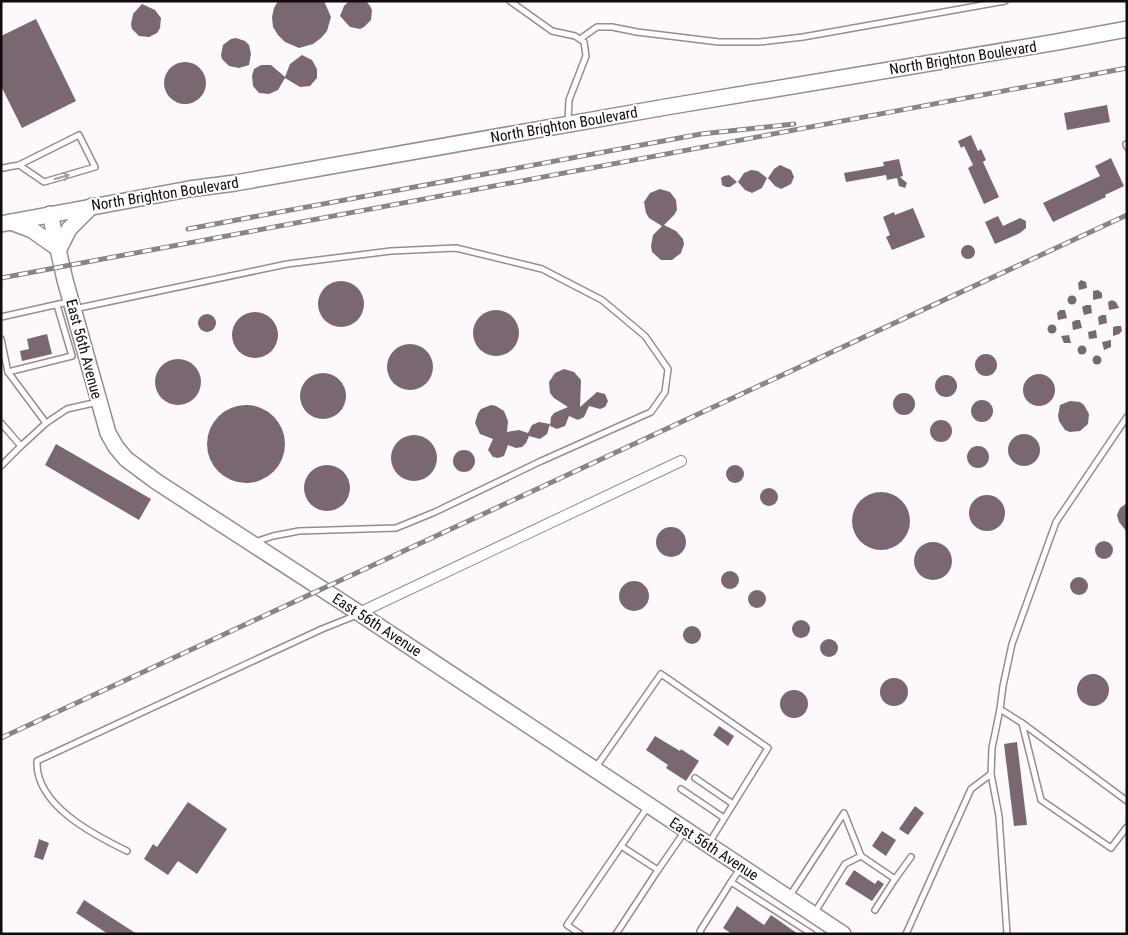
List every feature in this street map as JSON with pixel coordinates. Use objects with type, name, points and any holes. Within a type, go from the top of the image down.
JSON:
[{"type":"main road","name":"North Brighton Boulevard","points":[[6,223],[189,189],[235,183],[1127,29]]},
{"type":"main road","points":[[6,223],[32,230],[59,250],[69,229],[92,206]]},
{"type":"main road","name":"East 56th Avenue","points":[[50,214],[59,250],[67,305],[108,433],[116,447],[126,458],[157,482],[843,934]]},
{"type":"street","points":[[359,614],[681,461]]},
{"type":"lane","points":[[510,1],[552,31],[566,33],[584,42],[586,56],[569,100],[568,124]]},
{"type":"lane","points":[[580,39],[597,27],[612,27],[719,42],[759,42],[804,37],[1005,1]]},
{"type":"lane","points":[[3,168],[19,164],[79,135],[95,167],[44,182],[19,164]]},
{"type":"lane","points":[[1,317],[287,264],[391,251],[456,248],[542,269],[602,300],[645,336],[668,369],[665,392],[651,412],[539,462],[435,512],[396,528],[299,531],[273,536],[252,544]]},
{"type":"lane","points":[[8,372],[72,356],[67,305]]},
{"type":"lane","points":[[1,338],[8,372],[46,423]]},
{"type":"lane","points":[[1,466],[46,423],[68,409],[99,402]]},
{"type":"lane","points":[[1007,934],[999,816],[991,774],[992,748],[1012,644],[1056,522],[1127,418]]},
{"type":"lane","points":[[1,423],[21,446]]},
{"type":"lane","points":[[128,851],[93,834],[60,808],[42,787],[36,769],[37,761],[322,629],[359,614]]},
{"type":"lane","points":[[595,769],[661,674],[768,748],[708,844]]},
{"type":"lane","points":[[1000,709],[1022,723],[1127,801]]},
{"type":"lane","points":[[1022,723],[1041,800],[1111,848],[1127,827]]},
{"type":"lane","points":[[906,934],[971,789],[991,774]]},
{"type":"lane","points":[[695,778],[733,804]]},
{"type":"lane","points":[[681,789],[724,818]]},
{"type":"lane","points":[[580,934],[567,924],[649,805]]},
{"type":"lane","points":[[789,898],[844,813],[861,856],[896,879]]},
{"type":"lane","points":[[616,934],[686,830]]},
{"type":"lane","points":[[621,846],[658,870]]},
{"type":"lane","points":[[731,882],[812,934],[818,917],[845,864],[861,856]]},
{"type":"lane","points":[[875,910],[911,857]]},
{"type":"lane","points":[[701,934],[700,931],[741,866]]},
{"type":"building","points":[[278,1],[324,1],[331,17],[327,31],[313,44],[299,48],[285,42],[273,27],[272,17]]},
{"type":"building","points":[[349,1],[366,1],[372,10],[371,20],[360,29],[350,27],[340,16],[344,6]]},
{"type":"building","points":[[142,4],[155,10],[161,18],[160,28],[157,33],[149,37],[139,36],[132,29],[133,14]]},
{"type":"building","points":[[36,19],[76,101],[22,128],[1,86],[1,36]]},
{"type":"building","points":[[236,38],[245,41],[249,45],[251,54],[249,65],[239,68],[229,66],[222,59],[221,55],[223,45]]},
{"type":"building","points":[[302,55],[312,60],[317,69],[317,78],[310,86],[300,87],[285,78],[278,90],[269,94],[259,93],[253,86],[252,76],[254,69],[261,65],[271,65],[285,77],[290,64]]},
{"type":"building","points":[[181,62],[189,62],[200,68],[206,83],[200,98],[189,104],[181,104],[170,98],[164,87],[164,79],[170,68]]},
{"type":"building","points":[[1107,105],[1110,122],[1067,130],[1064,113]]},
{"type":"building","points":[[971,135],[978,151],[981,149],[986,160],[983,162],[999,197],[984,204],[968,168],[973,165],[964,146],[961,148],[958,141]]},
{"type":"building","points":[[1111,158],[1124,186],[1105,195],[1106,197],[1053,222],[1043,203],[1100,176],[1095,166]]},
{"type":"building","points":[[899,159],[903,176],[900,177],[907,183],[905,188],[899,186],[897,178],[887,180],[886,175],[846,182],[844,173],[884,166],[883,162]]},
{"type":"building","points":[[780,165],[791,170],[794,177],[791,184],[781,189],[775,186],[768,178],[774,169]]},
{"type":"building","points":[[751,170],[758,171],[767,178],[762,188],[752,193],[745,190],[738,182],[744,173]]},
{"type":"building","points":[[729,175],[737,182],[730,187],[726,187],[722,185],[721,178]]},
{"type":"building","points":[[660,189],[670,192],[676,200],[677,210],[664,225],[676,231],[683,239],[684,244],[681,253],[672,260],[661,260],[652,252],[653,235],[662,226],[649,218],[644,202],[650,193]]},
{"type":"building","points":[[913,208],[925,237],[892,250],[886,237],[890,235],[883,217],[894,212],[895,215]]},
{"type":"building","points":[[998,216],[1003,226],[1020,218],[1026,221],[1026,228],[1020,233],[995,244],[985,222]]},
{"type":"building","points":[[968,245],[973,247],[975,252],[973,257],[968,259],[963,257],[961,252],[963,247]]},
{"type":"building","points":[[1081,280],[1086,282],[1087,288],[1079,290],[1078,283]]},
{"type":"building","points":[[337,281],[345,281],[354,285],[360,291],[364,304],[360,317],[354,323],[345,327],[337,327],[328,323],[322,317],[318,308],[318,300],[322,291],[328,285]]},
{"type":"building","points":[[1098,290],[1102,293],[1102,298],[1093,300],[1093,291]]},
{"type":"building","points":[[1072,295],[1077,300],[1072,305],[1067,300]]},
{"type":"building","points":[[1112,300],[1116,302],[1119,308],[1109,310],[1108,302]]},
{"type":"building","points":[[1091,305],[1092,313],[1084,315],[1082,307]]},
{"type":"building","points":[[492,310],[500,310],[509,314],[515,320],[519,333],[515,346],[509,352],[500,356],[492,356],[483,352],[477,346],[473,337],[473,329],[477,320],[483,314]]},
{"type":"building","points":[[1060,310],[1065,310],[1067,318],[1058,320],[1057,313]]},
{"type":"building","points":[[251,312],[259,312],[268,316],[274,322],[278,335],[274,348],[268,354],[259,358],[251,358],[242,354],[236,348],[232,339],[232,331],[236,322],[242,316]]},
{"type":"building","points":[[207,314],[213,317],[216,323],[213,329],[207,332],[201,329],[198,323],[201,317]]},
{"type":"building","points":[[1106,315],[1107,323],[1099,325],[1098,317]]},
{"type":"building","points":[[1080,320],[1082,328],[1073,330],[1072,322]]},
{"type":"building","points":[[1052,324],[1057,329],[1052,334],[1047,329]]},
{"type":"building","points":[[1121,326],[1122,331],[1113,336],[1113,327]]},
{"type":"building","points":[[1096,330],[1097,338],[1089,339],[1088,332]]},
{"type":"building","points":[[47,334],[52,354],[22,361],[20,351],[29,349],[27,339]]},
{"type":"building","points":[[1069,335],[1071,343],[1064,343],[1061,336]]},
{"type":"building","points":[[1111,340],[1111,347],[1104,350],[1102,342]]},
{"type":"building","points":[[406,344],[414,344],[423,348],[429,354],[433,367],[429,380],[423,386],[414,390],[406,390],[397,386],[391,380],[387,371],[387,363],[391,354],[397,348]]},
{"type":"building","points":[[1082,345],[1087,350],[1082,355],[1077,350]]},
{"type":"building","points":[[982,354],[990,354],[997,361],[997,369],[990,376],[982,376],[975,369],[975,361]]},
{"type":"building","points":[[1097,355],[1102,360],[1097,365],[1092,360]]},
{"type":"building","points":[[174,359],[182,359],[191,363],[197,369],[201,382],[197,395],[191,401],[182,405],[174,405],[165,401],[159,395],[155,386],[155,378],[159,369],[165,363]]},
{"type":"building","points":[[564,369],[574,372],[581,380],[580,407],[597,392],[605,394],[608,401],[605,407],[600,409],[589,406],[584,417],[578,420],[569,416],[565,426],[557,429],[550,426],[551,417],[554,413],[568,407],[550,393],[549,382],[555,373]]},
{"type":"building","points":[[323,373],[336,377],[342,383],[346,396],[342,409],[336,415],[323,419],[310,415],[304,409],[300,396],[304,383],[310,377]]},
{"type":"building","points":[[1039,374],[1045,375],[1050,379],[1054,384],[1054,396],[1050,401],[1045,405],[1039,406],[1033,405],[1028,401],[1024,396],[1023,390],[1024,384],[1028,379],[1033,375]]},
{"type":"building","points":[[942,375],[950,375],[957,382],[957,390],[950,397],[942,397],[935,390],[935,382]]},
{"type":"building","points":[[900,393],[908,393],[915,400],[915,408],[908,415],[900,415],[893,408],[893,400]]},
{"type":"building","points":[[978,400],[986,400],[993,407],[993,415],[986,422],[978,422],[971,415],[971,407]]},
{"type":"building","points":[[1070,401],[1080,402],[1089,414],[1088,424],[1080,431],[1070,432],[1065,430],[1059,421],[1060,405]]},
{"type":"building","points":[[238,405],[254,405],[268,411],[279,422],[285,436],[285,452],[279,466],[268,477],[254,483],[238,483],[224,477],[213,466],[207,452],[207,436],[213,422],[224,411]]},
{"type":"building","points":[[491,405],[504,411],[508,421],[507,432],[519,430],[528,433],[532,425],[539,422],[550,424],[547,434],[540,439],[529,436],[522,447],[516,448],[508,445],[504,456],[493,457],[488,450],[493,439],[480,434],[475,423],[481,409]]},
{"type":"building","points":[[937,420],[945,420],[952,427],[952,435],[945,442],[937,442],[930,435],[930,427]]},
{"type":"building","points":[[1024,434],[1035,439],[1040,450],[1035,461],[1024,466],[1013,461],[1008,450],[1013,439]]},
{"type":"building","points":[[410,435],[418,435],[427,439],[433,445],[437,458],[433,471],[427,477],[418,481],[410,481],[401,477],[395,471],[391,462],[391,454],[395,445],[401,439]]},
{"type":"building","points":[[56,444],[151,499],[139,520],[45,465]]},
{"type":"building","points":[[974,446],[982,446],[989,453],[989,461],[982,468],[974,468],[967,461],[967,453]]},
{"type":"building","points":[[460,450],[468,450],[475,457],[475,465],[468,472],[460,472],[453,465],[453,457]]},
{"type":"building","points":[[323,465],[331,465],[340,469],[346,475],[350,488],[346,501],[340,507],[331,511],[323,511],[314,507],[308,501],[304,492],[304,484],[308,475],[314,469]]},
{"type":"building","points":[[735,465],[741,468],[744,474],[741,480],[735,483],[729,480],[726,474],[729,468]]},
{"type":"building","points":[[769,488],[775,491],[778,497],[775,503],[769,506],[763,503],[760,497],[763,491]]},
{"type":"building","points":[[881,492],[897,497],[905,505],[910,521],[905,537],[897,545],[881,550],[865,545],[857,537],[852,521],[857,505],[865,497]]},
{"type":"building","points":[[987,495],[994,496],[1000,500],[1004,506],[1004,520],[1000,526],[994,530],[987,531],[980,530],[974,526],[970,520],[969,513],[970,506],[974,500],[980,496]]},
{"type":"building","points":[[1127,503],[1127,532],[1119,522],[1117,515],[1120,508]]},
{"type":"building","points":[[671,527],[682,531],[686,542],[682,553],[671,557],[660,553],[656,542],[660,531]]},
{"type":"building","points":[[1104,541],[1110,544],[1113,550],[1110,556],[1104,559],[1098,556],[1095,550],[1098,544]]},
{"type":"building","points":[[933,542],[940,543],[946,548],[951,554],[951,568],[946,574],[940,579],[933,580],[926,579],[920,574],[915,568],[914,561],[915,554],[920,548],[926,543]]},
{"type":"building","points":[[730,571],[736,574],[739,580],[736,586],[730,589],[724,586],[721,580],[724,574]]},
{"type":"building","points":[[1079,577],[1085,580],[1088,586],[1085,592],[1079,595],[1073,592],[1070,586],[1073,580]]},
{"type":"building","points":[[634,581],[645,585],[649,596],[645,607],[634,611],[623,607],[619,596],[623,585]]},
{"type":"building","points":[[757,590],[763,593],[766,599],[763,605],[757,608],[751,605],[748,599],[751,593]]},
{"type":"building","points":[[801,620],[807,623],[810,629],[807,635],[801,638],[795,635],[792,629],[795,623]]},
{"type":"building","points":[[692,626],[698,629],[701,635],[698,641],[692,644],[686,641],[683,635],[686,629]]},
{"type":"building","points":[[829,639],[835,642],[838,648],[835,654],[829,657],[823,654],[820,648],[823,642]]},
{"type":"building","points":[[1093,674],[1104,679],[1109,690],[1104,701],[1093,706],[1082,701],[1077,690],[1082,679]]},
{"type":"building","points":[[894,678],[904,682],[908,692],[904,702],[894,706],[884,702],[880,692],[884,682]]},
{"type":"building","points":[[794,690],[804,694],[808,704],[804,714],[794,718],[784,714],[780,704],[784,694]]},
{"type":"building","points":[[719,726],[734,736],[728,746],[713,735]]},
{"type":"building","points":[[655,736],[680,751],[681,749],[699,761],[686,781],[666,768],[668,765],[646,750]]},
{"type":"building","points":[[1017,742],[1027,825],[1014,826],[1004,744]]},
{"type":"building","points":[[188,802],[227,829],[197,874],[178,861],[168,875],[144,859],[153,844],[157,847]]},
{"type":"building","points":[[915,806],[924,813],[908,835],[899,829]]},
{"type":"building","points":[[882,831],[896,840],[886,856],[872,846]]},
{"type":"building","points":[[39,839],[49,843],[43,860],[34,857]]},
{"type":"building","points":[[854,870],[875,884],[878,880],[884,884],[872,901],[845,884]]},
{"type":"building","points":[[84,900],[137,934],[108,934],[76,913]]},
{"type":"building","points":[[737,906],[764,925],[771,915],[798,934],[732,934],[723,928]]},
{"type":"railway","points":[[1,278],[1127,68]]},
{"type":"railway","points":[[188,229],[701,134],[794,124]]},
{"type":"railway","points":[[1,738],[1127,215]]}]
